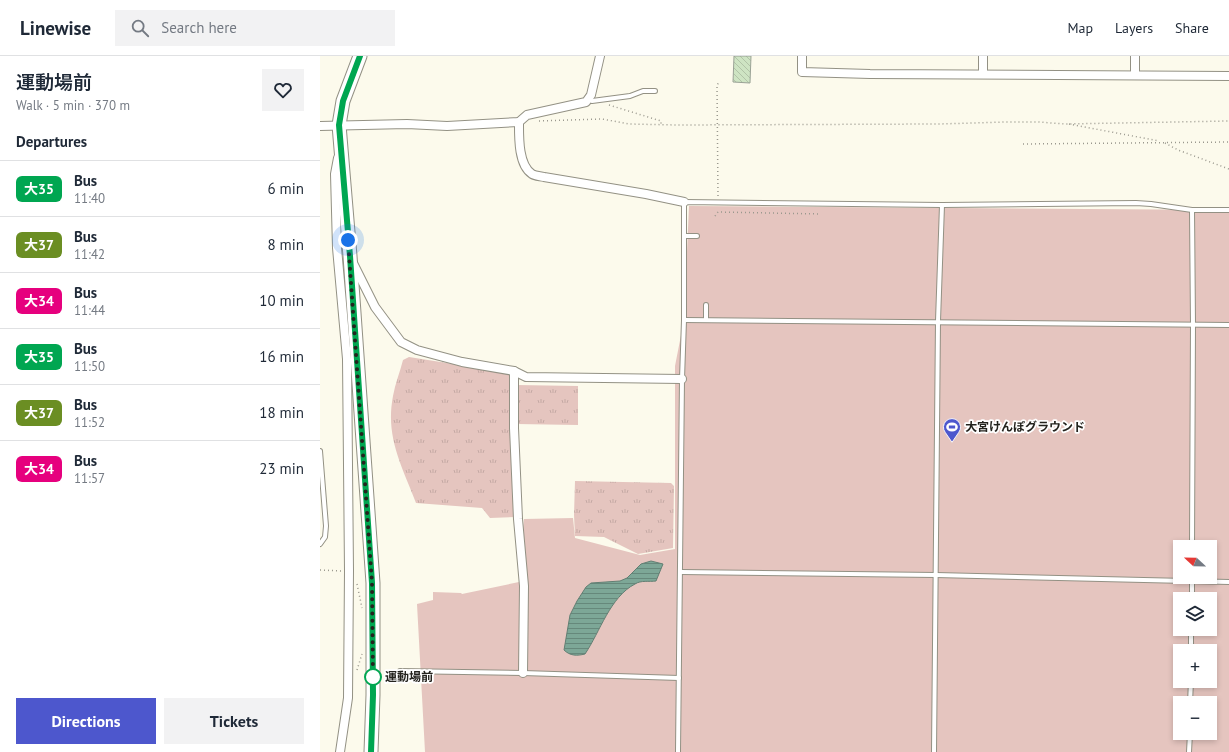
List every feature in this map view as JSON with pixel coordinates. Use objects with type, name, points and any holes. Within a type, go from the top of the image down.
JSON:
[{"type":"main road","points":[[360,56],[343,101],[339,125],[350,256],[372,583],[373,695],[371,752]]},
{"type":"street","points":[[320,126],[406,124],[447,126],[519,122],[527,115],[586,102],[590,95],[600,56]]},
{"type":"street","points":[[802,56],[802,72],[870,74],[1229,76]]},
{"type":"street","points":[[983,56],[983,74]]},
{"type":"street","points":[[1135,56],[1135,75]]},
{"type":"street","points":[[519,122],[522,160],[526,168],[532,174],[684,202]]},
{"type":"street","points":[[340,148],[335,174],[337,248],[346,359],[349,571],[349,694],[340,752]]},
{"type":"street","points":[[350,256],[375,307],[401,342],[418,350],[462,362],[514,371],[526,377],[682,379]]},
{"type":"street","points":[[514,371],[514,428],[517,512],[524,586],[523,673]]},
{"type":"lane","points":[[588,99],[592,101],[601,100],[630,96],[643,91],[655,91]]},
{"type":"lane","points":[[678,752],[684,320],[684,202],[942,205],[1136,203],[1192,210],[1229,210]]},
{"type":"lane","points":[[934,752],[938,321],[942,205]]},
{"type":"lane","points":[[1192,210],[1192,540]]},
{"type":"lane","points":[[684,236],[697,236]]},
{"type":"lane","points":[[706,305],[706,320]]},
{"type":"lane","points":[[684,320],[938,321],[1229,325]]},
{"type":"lane","points":[[320,451],[321,479],[326,526],[324,537],[320,544]]},
{"type":"lane","points":[[681,572],[1173,579]]},
{"type":"lane","points":[[1217,581],[1229,582]]},
{"type":"lane","points":[[400,671],[679,678]]},
{"type":"lane","points":[[1190,740],[1190,752]]},
{"type":"path","points":[[718,202],[717,85],[720,81]]},
{"type":"path","points":[[601,100],[601,103],[661,121],[661,125]]},
{"type":"path","points":[[519,122],[602,119],[629,124],[661,125],[1005,122],[1065,124],[1229,121]]},
{"type":"path","points":[[1065,124],[1164,142],[1178,150],[1229,169]]},
{"type":"path","points":[[1023,144],[1229,142]]},
{"type":"path","points":[[715,216],[718,212],[821,214]]},
{"type":"path","points":[[320,570],[354,570],[362,608]]},
{"type":"path","points":[[356,673],[363,652]]},
{"type":"green space","name":"大宮けんぽグラウンド","points":[[689,206],[1229,210],[1229,752],[425,752],[417,604],[433,600],[433,592],[462,594],[519,582],[524,519],[573,518],[575,538],[640,555],[675,549],[675,366],[684,320]]},
{"type":"green space","points":[[409,357],[510,373],[515,517],[490,518],[482,508],[416,503],[400,464],[391,425],[391,411],[395,387],[403,360]]},
{"type":"green space","points":[[517,385],[578,386],[578,425],[516,424]]},
{"type":"green space","points":[[575,481],[671,483],[674,486],[673,548],[638,554],[604,537],[575,536]]},
{"type":"shaded area","points":[[651,561],[663,564],[656,581],[637,583],[626,590],[619,597],[606,616],[585,654],[574,655],[564,650],[570,615],[586,587],[591,583],[620,581],[627,578],[641,564]]},
{"type":"building","points":[[734,56],[751,56],[750,83],[733,82]]},
{"type":"bus line","name":"大35","points":[[360,56],[343,101],[339,125],[369,522],[374,643],[371,752]]},
{"type":"place","name":"大宮けんぽグラウンド","points":[[952,442]]},
{"type":"place","name":"運動場前","points":[[373,677]]},
{"type":"route","points":[[348,240],[369,522],[374,643],[373,682],[373,677]]}]
